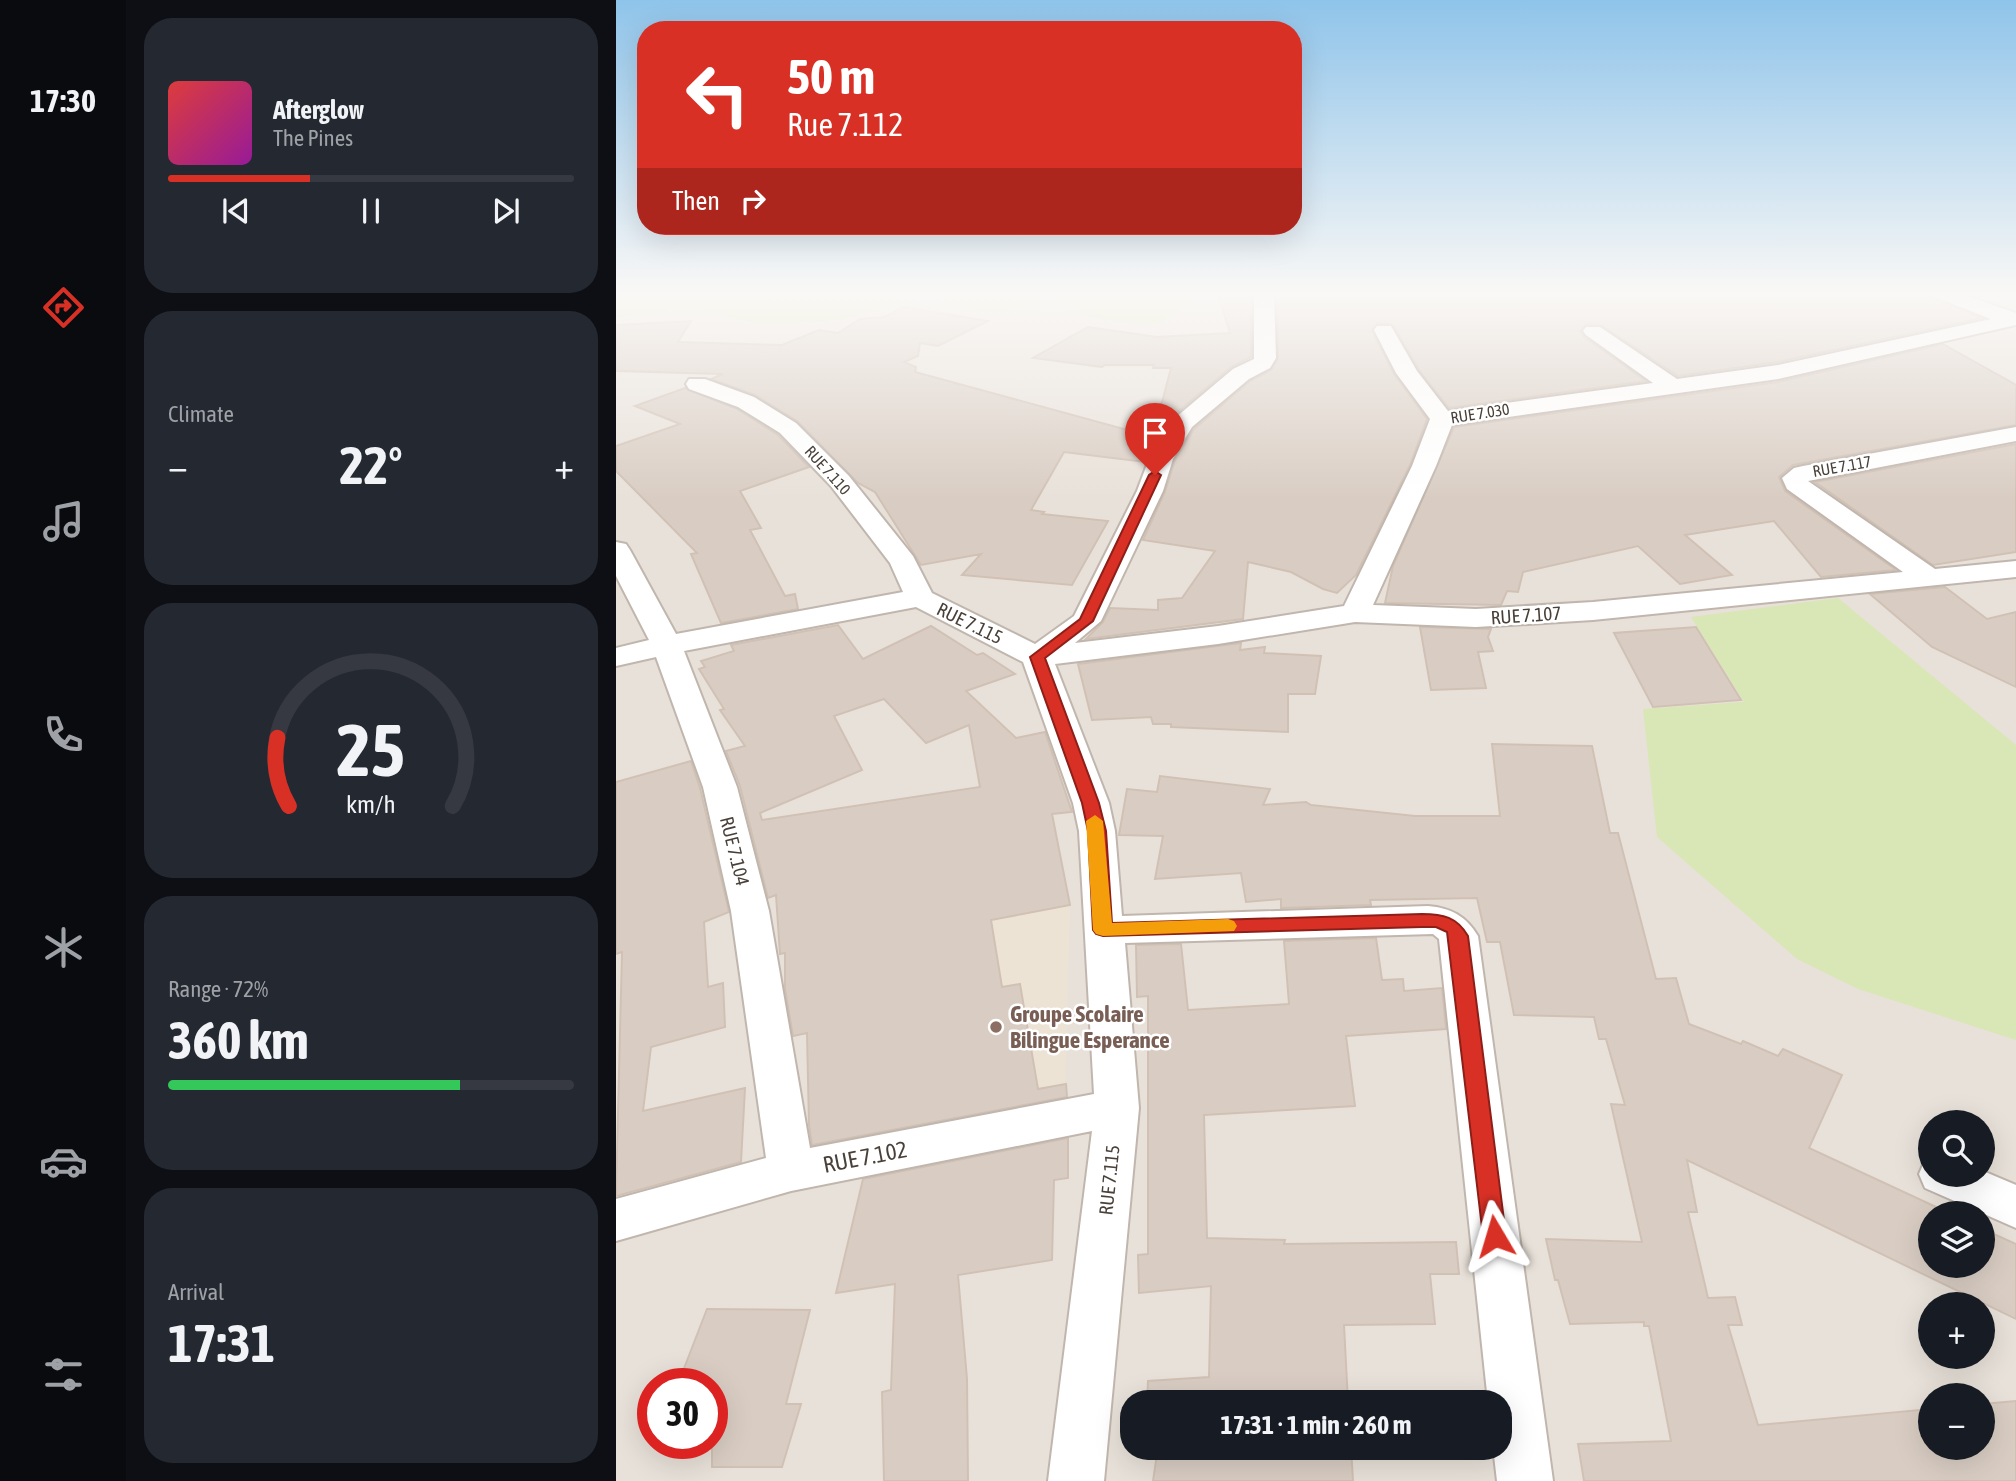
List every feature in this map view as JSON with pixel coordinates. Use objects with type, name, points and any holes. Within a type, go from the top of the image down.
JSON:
[{"type":"street","points":[[1037,657],[1086,621],[1150,491],[1161,459],[1183,423],[1241,374],[1263,361]]},
{"type":"street","points":[[1400,361],[1442,419]]},
{"type":"street","points":[[1636,361],[1672,386]]},
{"type":"street","name":"RUE 7.030","points":[[1355,614],[1424,466],[1442,419],[1778,372],[1828,361]]},
{"type":"street","name":"RUE 7.110","points":[[697,384],[746,402],[788,428],[840,481],[904,562],[920,598]]},
{"type":"street","name":"RUE 7.117","points":[[1930,578],[1796,484],[1795,478],[1803,473],[2016,434]]},
{"type":"street","name":"RUE 7.104","points":[[616,550],[667,645],[720,787],[750,911],[791,1171]]},
{"type":"street","name":"RUE 7.107","points":[[1037,657],[1218,635],[1355,614],[1476,618],[1593,611],[2016,569]]},
{"type":"street","name":"RUE 7.115","points":[[616,657],[920,598],[1037,657],[1091,803],[1097,831],[1117,1108],[1076,1481]]},
{"type":"street","points":[[1103,930],[1422,920],[1439,920],[1453,928],[1458,936],[1525,1481]]},
{"type":"street","name":"RUE 7.102","points":[[616,1220],[791,1171],[1117,1108]]},
{"type":"street","points":[[1970,1187],[2016,1208]]},
{"type":"shaded area","points":[[616,361],[2016,361],[2016,1481],[616,1481]]},
{"type":"shaded area","name":"Groupe Scolaire Bilingue Esperance","points":[[1063,872],[1070,905],[1065,1093],[1039,1095],[921,899]]},
{"type":"green space","points":[[1838,598],[2016,745],[2016,1040],[1858,989],[1797,959],[1657,837],[1643,709],[1744,702],[1691,617]]},
{"type":"building","points":[[616,361],[906,361],[904,362],[916,367],[915,372],[1153,437],[1171,368],[1153,368],[1154,365],[1102,367],[1057,361],[1243,361],[1231,367],[1173,416],[1145,462],[1064,452],[1031,510],[1044,512],[1042,514],[1108,521],[1072,585],[962,575],[981,554],[921,565],[875,492],[858,483],[797,421],[755,395],[711,379],[723,374],[616,371]]},
{"type":"building","points":[[1277,361],[1387,361],[1427,419],[1410,465],[1356,575],[1337,593],[1323,589],[1291,572],[1248,562],[1243,619],[1086,639],[1103,622],[1110,608],[1158,610],[1158,600],[1182,598],[1215,551],[1143,540],[1165,492],[1175,460],[1194,429],[1250,381],[1271,370]]},
{"type":"building","points":[[1414,361],[1618,361],[1646,381],[1449,408]]},
{"type":"building","points":[[1656,361],[1782,361],[1778,362],[1678,376]]},
{"type":"building","points":[[1869,361],[1973,361],[2016,385],[2016,425],[1793,465],[1779,477],[1785,491],[1896,570],[1821,577],[1774,521],[1685,535],[1732,575],[1680,584],[1638,546],[1523,572],[1518,592],[1507,591],[1501,605],[1385,603],[1393,566],[1454,427],[1778,382]]},
{"type":"building","points":[[685,388],[737,409],[778,435],[809,467],[740,491],[761,528],[750,530],[785,596],[795,594],[798,609],[721,623],[691,554],[697,553],[616,471],[616,446],[680,424],[635,406]]},
{"type":"building","points":[[2016,444],[2016,552],[1933,565],[1815,482]]},
{"type":"building","points":[[1945,587],[1987,619],[2016,612],[2016,687],[1932,647],[1870,594]]},
{"type":"building","points":[[838,625],[863,659],[931,626],[977,655],[983,653],[1015,674],[966,691],[1016,738],[1045,732],[1072,812],[1052,814],[1070,905],[991,920],[1002,987],[1020,984],[1038,1089],[1066,1084],[1067,1097],[812,1145],[809,1125],[807,1033],[793,1036],[785,989],[785,953],[780,954],[776,895],[768,898],[740,786],[726,751],[745,746],[720,710],[724,709],[699,669],[705,667],[701,661],[734,651],[731,645]],"holes":[[[884,699],[926,743],[969,725],[980,787],[762,820],[760,813],[862,770],[834,716]]]},
{"type":"building","points":[[1420,627],[1491,629],[1488,637],[1493,651],[1478,652],[1486,688],[1431,690]]},
{"type":"building","points":[[1696,627],[1741,700],[1653,707],[1614,633]]},
{"type":"building","points":[[1241,643],[1240,650],[1265,647],[1264,653],[1321,656],[1315,694],[1288,694],[1288,732],[1171,727],[1171,724],[1153,724],[1151,717],[1092,720],[1078,664]]},
{"type":"building","points":[[1492,744],[1592,746],[1610,833],[1618,833],[1656,979],[1676,978],[1689,1024],[1741,1044],[1743,1041],[1778,1056],[1783,1049],[1842,1075],[1809,1148],[1923,1201],[1918,1201],[1918,1272],[1687,1160],[1697,1212],[1688,1212],[1708,1298],[1735,1297],[1742,1325],[1728,1325],[1758,1425],[1918,1410],[1918,1460],[1995,1460],[1995,1403],[2016,1401],[2016,1481],[1584,1481],[1578,1444],[1671,1441],[1649,1326],[1644,1326],[1644,1322],[1570,1324],[1558,1280],[1555,1280],[1546,1239],[1642,1242],[1611,1104],[1625,1105],[1606,1039],[1599,1039],[1594,1017],[1514,1015],[1500,942],[1487,942],[1477,898],[1370,900],[1371,905],[1281,908],[1281,899],[1246,902],[1241,873],[1155,879],[1163,836],[1119,835],[1127,789],[1157,792],[1160,776],[1270,789],[1263,805],[1306,802],[1311,805],[1415,816],[1500,816]]},
{"type":"building","points":[[691,761],[700,788],[729,912],[704,922],[708,987],[723,983],[725,1027],[651,1047],[643,1111],[745,1088],[741,1162],[616,1196],[622,952],[616,954],[616,782]]},
{"type":"building","points":[[1376,938],[1382,980],[1403,979],[1404,991],[1442,988],[1446,1029],[1346,1036],[1355,1106],[1204,1115],[1207,1238],[1285,1240],[1284,1244],[1456,1242],[1459,1274],[1430,1274],[1435,1324],[1344,1325],[1347,1390],[1148,1390],[1148,1381],[1209,1377],[1211,1286],[1139,1293],[1138,1255],[1148,1254],[1148,996],[1137,997],[1136,945],[1181,944],[1188,1010],[1289,1004],[1284,941]]},
{"type":"building","points":[[1068,1138],[1068,1178],[1054,1180],[1052,1260],[958,1275],[967,1379],[968,1481],[884,1481],[882,1392],[891,1390],[895,1284],[836,1293],[863,1179]]},
{"type":"building","points":[[1995,1234],[2016,1244],[2016,1319],[1995,1309],[1995,1292],[1960,1292],[1931,1278],[1995,1278]]},
{"type":"building","points":[[707,1309],[810,1310],[786,1404],[801,1404],[782,1467],[712,1467],[712,1459],[728,1459],[728,1368],[684,1368]]},
{"type":"building","points":[[1156,1460],[1352,1460],[1353,1481],[1153,1481]]},
{"type":"slow traffic","points":[[1095,821],[1103,930],[1228,926]]},
{"type":"place","name":"Groupe Scolaire Bilingue Esperance","points":[[996,1027]]},
{"type":"route","points":[[1155,475],[1128,538],[1086,621],[1037,657],[1091,803],[1097,831],[1103,930],[1422,920],[1439,920],[1453,928],[1458,936],[1495,1236]]}]
